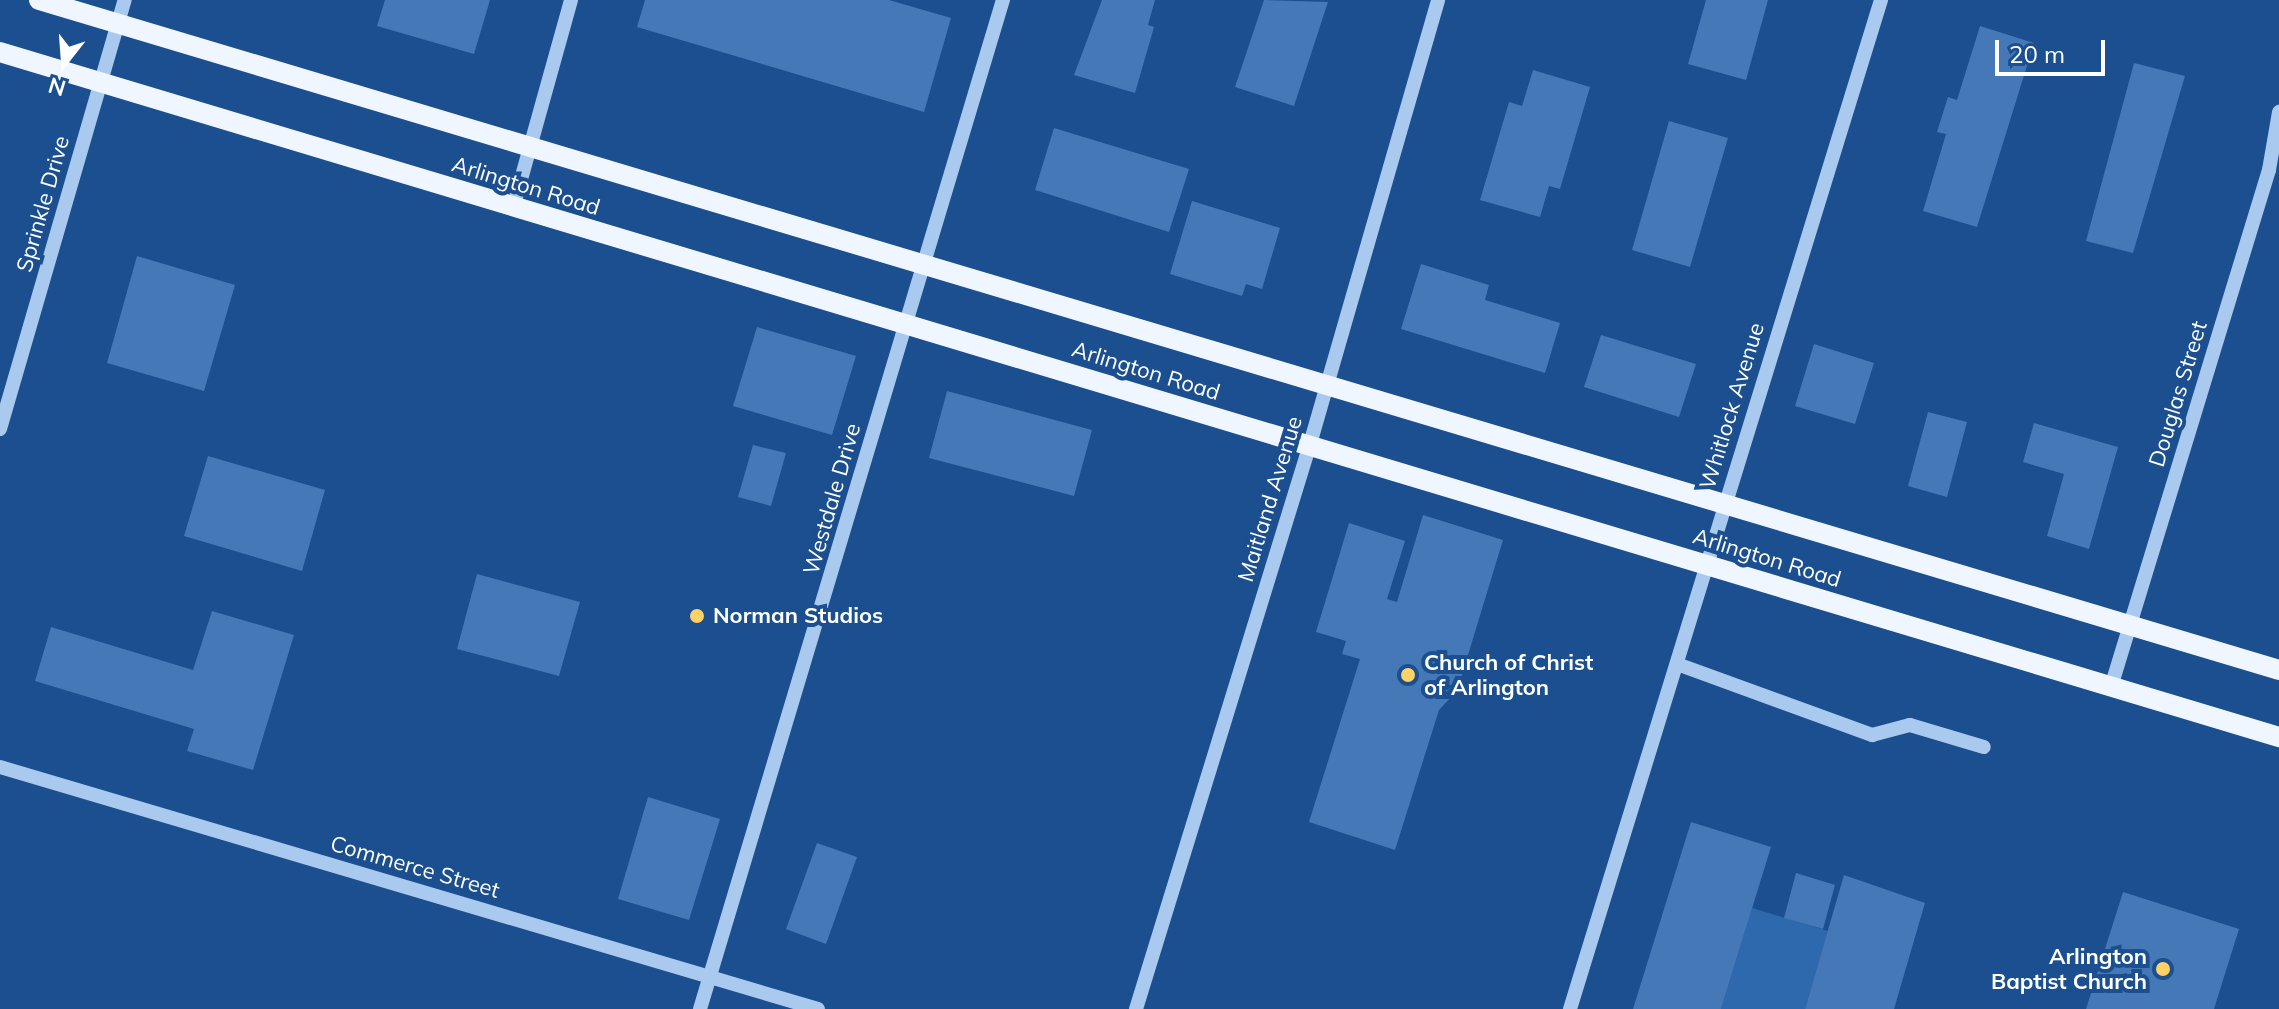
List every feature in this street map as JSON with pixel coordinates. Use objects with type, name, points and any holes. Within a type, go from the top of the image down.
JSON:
[{"type":"main road","name":"Arlington Road","points":[[39,0],[2279,670]]},
{"type":"main road","name":"Arlington Road","points":[[0,52],[2279,737]]},
{"type":"street","name":"Sprinkle Drive","points":[[0,429],[125,0]]},
{"type":"street","points":[[513,208],[571,0]]},
{"type":"street","name":"Westdale Drive","points":[[700,1009],[1003,0]]},
{"type":"street","name":"Maitland Avenue","points":[[1136,1009],[1310,444],[1438,0]]},
{"type":"street","name":"Whitlock Avenue","points":[[1570,1009],[1881,0]]},
{"type":"street","name":"Douglas Street","points":[[2111,687],[2269,170],[2279,112]]},
{"type":"street","points":[[1677,664],[1872,735],[1910,725],[1984,747]]},
{"type":"street","name":"Commerce Street","points":[[0,767],[818,1009]]},
{"type":"shaded area","points":[[1752,908],[1828,931],[1805,1009],[1721,1009]]},
{"type":"building","points":[[385,0],[490,0],[474,54],[377,26]]},
{"type":"building","points":[[645,0],[889,0],[951,18],[924,112],[637,27]]},
{"type":"building","points":[[1102,0],[1155,0],[1148,25],[1154,27],[1135,93],[1074,75]]},
{"type":"building","points":[[1264,0],[1328,2],[1294,106],[1235,87]]},
{"type":"building","points":[[1706,0],[1768,0],[1746,80],[1688,64]]},
{"type":"building","points":[[1980,26],[2034,43],[1977,227],[1923,211],[1946,134],[1937,132],[1948,97],[1957,100]]},
{"type":"building","points":[[2134,63],[2185,76],[2133,253],[2086,241]]},
{"type":"building","points":[[1533,70],[1590,87],[1560,189],[1549,186],[1540,217],[1480,200],[1509,102],[1522,106]]},
{"type":"building","points":[[1669,121],[1728,138],[1690,267],[1632,250]]},
{"type":"building","points":[[1054,128],[1189,169],[1169,232],[1035,190]]},
{"type":"building","points":[[1192,201],[1280,228],[1262,289],[1246,284],[1242,296],[1170,274]]},
{"type":"building","points":[[137,256],[235,285],[204,391],[107,363]]},
{"type":"building","points":[[1421,264],[1489,285],[1485,300],[1560,323],[1545,373],[1401,329]]},
{"type":"building","points":[[757,327],[856,356],[832,435],[733,406]]},
{"type":"building","points":[[1601,335],[1696,364],[1679,417],[1584,387]]},
{"type":"building","points":[[1814,344],[1874,363],[1855,424],[1795,406]]},
{"type":"building","points":[[947,391],[1092,430],[1074,496],[929,458]]},
{"type":"building","points":[[1928,412],[1967,422],[1947,497],[1908,486]]},
{"type":"building","points":[[2034,423],[2118,447],[2089,549],[2047,536],[2064,474],[2023,462]]},
{"type":"building","points":[[753,445],[786,453],[771,506],[738,497]]},
{"type":"building","points":[[208,456],[325,490],[302,571],[184,536]]},
{"type":"building","name":"Church of Christ of Arlington","points":[[1423,515],[1503,540],[1457,691],[1439,710],[1395,850],[1309,822],[1360,659],[1342,654],[1346,641],[1316,632],[1349,523],[1405,541],[1387,599],[1397,602]]},
{"type":"building","points":[[477,574],[580,602],[559,676],[457,649]]},
{"type":"building","points":[[212,611],[294,635],[253,770],[187,751],[194,729],[35,681],[51,627],[193,670]]},
{"type":"building","points":[[648,797],[720,819],[689,920],[618,899]]},
{"type":"building","points":[[1691,822],[1771,847],[1721,1009],[1633,1009]]},
{"type":"building","points":[[817,843],[857,857],[826,944],[786,929]]},
{"type":"building","points":[[1796,873],[1835,885],[1823,929],[1784,918]]},
{"type":"building","points":[[1844,875],[1925,903],[1894,1009],[1805,1009]]},
{"type":"building","name":"Arlington Baptist Church","points":[[2123,892],[2239,929],[2214,1009],[2086,1009]]},
{"type":"place","name":"Norman Studios","points":[[697,616]]},
{"type":"place","name":"Church of Christ of Arlington","points":[[1408,675]]},
{"type":"place","name":"Arlington Baptist Church","points":[[2163,969]]}]
